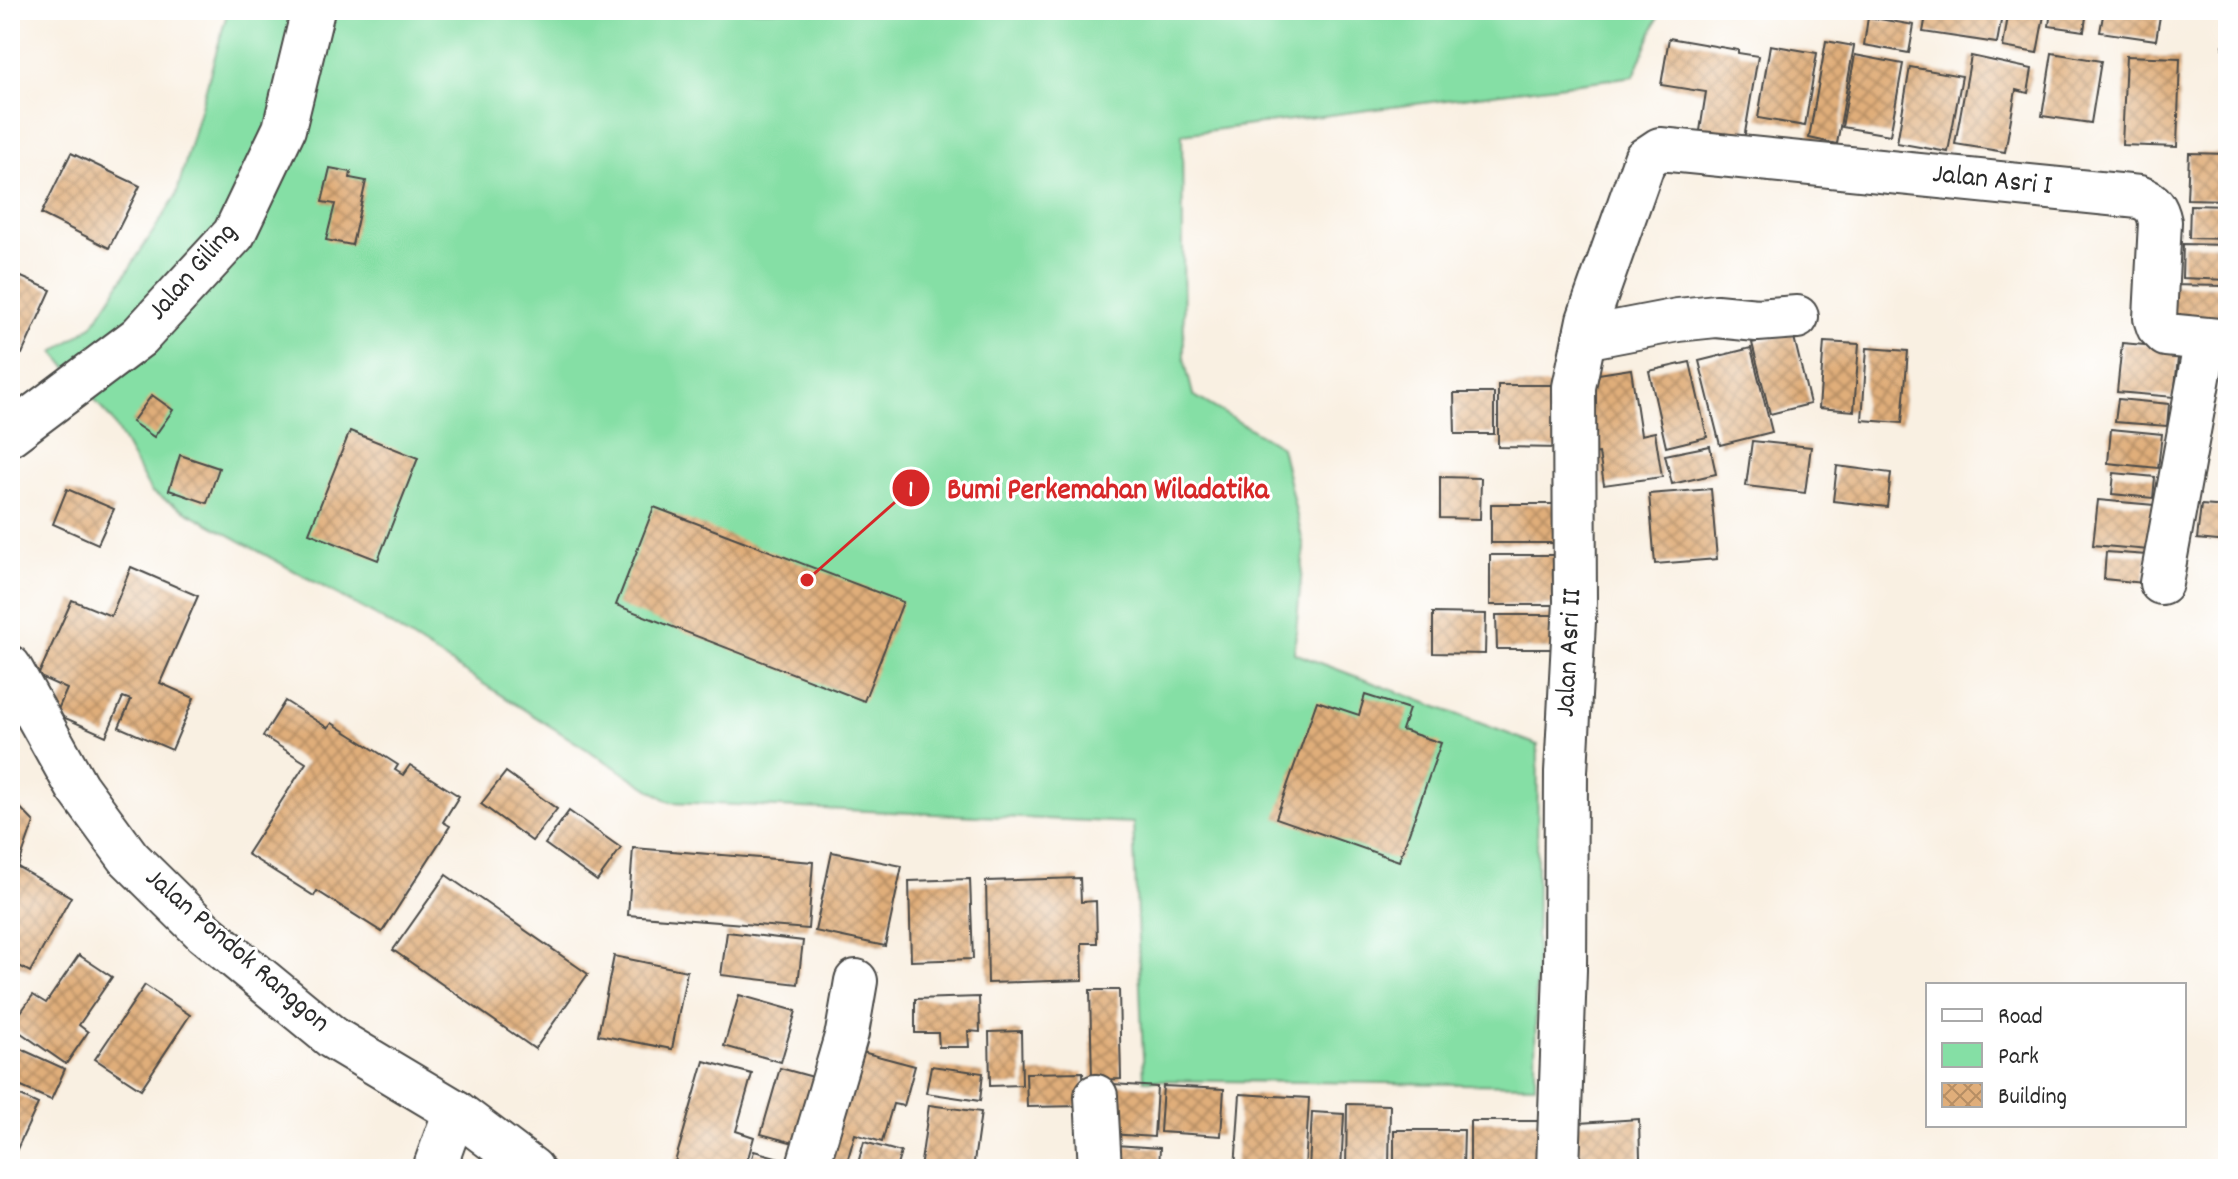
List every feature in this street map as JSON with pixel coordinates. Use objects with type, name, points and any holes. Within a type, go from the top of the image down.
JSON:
[{"type":"street","name":"Jalan Giling","points":[[10,434],[139,337],[234,234],[284,129],[313,10]]},
{"type":"street","name":"Jalan Asri I","points":[[1653,151],[1660,149],[2139,197],[2151,201],[2160,222],[2155,318],[2158,327],[2166,335],[2217,340],[2161,583]]},
{"type":"street","name":"Jalan Asri II","points":[[1558,1169],[1565,970],[1566,772],[1575,602],[1574,387],[1588,320],[1641,166],[1653,151]]},
{"type":"street","points":[[1584,338],[1716,316],[1757,320],[1797,317]]},
{"type":"street","name":"Jalan Pondok Ranggon","points":[[10,667],[77,787],[129,858],[204,932],[333,1038],[455,1111],[532,1169]]},
{"type":"street","points":[[807,1169],[847,1033],[856,981]]},
{"type":"street","points":[[1096,1096],[1100,1169]]},
{"type":"street","points":[[434,1169],[455,1111]]},
{"type":"green space","points":[[228,10],[1661,10],[1634,76],[1182,134],[1184,358],[1193,395],[1281,447],[1304,547],[1294,653],[1538,745],[1535,1085],[1144,1080],[1133,823],[670,802],[373,614],[151,492],[111,419],[54,352],[93,325],[176,196]]},
{"type":"building","points":[[1927,10],[2003,10],[1997,43],[1923,32]]},
{"type":"building","points":[[2009,10],[2045,10],[2037,53],[2003,47]]},
{"type":"building","points":[[2051,10],[2087,10],[2084,31],[2049,26]]},
{"type":"building","points":[[2104,10],[2161,10],[2156,40],[2100,32]]},
{"type":"building","points":[[1868,17],[1914,25],[1909,53],[1864,45]]},
{"type":"building","points":[[1669,38],[1758,56],[1744,139],[1700,131],[1706,92],[1661,85]]},
{"type":"building","points":[[1826,41],[1854,46],[1837,144],[1809,138]]},
{"type":"building","points":[[1770,45],[1817,53],[1805,126],[1758,118]]},
{"type":"building","points":[[2223,45],[2228,45],[2228,90],[2224,90]]},
{"type":"building","points":[[2052,53],[2101,61],[2091,123],[2042,116]]},
{"type":"building","points":[[1855,55],[1903,64],[1890,135],[1842,127]]},
{"type":"building","points":[[1971,56],[2032,69],[2028,93],[2016,90],[2005,152],[1955,144]]},
{"type":"building","points":[[2126,56],[2180,58],[2177,147],[2122,145]]},
{"type":"building","points":[[1910,67],[1962,76],[1948,152],[1897,143]]},
{"type":"building","points":[[71,153],[140,186],[109,248],[41,214]]},
{"type":"building","points":[[2189,153],[2228,154],[2228,200],[2187,199]]},
{"type":"building","points":[[330,168],[351,172],[350,178],[366,181],[352,245],[326,240],[335,204],[322,202]]},
{"type":"building","points":[[2190,205],[2228,206],[2228,239],[2189,238]]},
{"type":"building","points":[[2183,244],[2228,245],[2228,280],[2182,278]]},
{"type":"building","points":[[10,272],[51,290],[22,354],[10,349]]},
{"type":"building","points":[[2167,285],[2228,286],[2228,329],[2166,327]]},
{"type":"building","points":[[1793,333],[1810,404],[1770,414],[1752,343]]},
{"type":"building","points":[[1824,342],[1859,344],[1854,411],[1819,408]]},
{"type":"building","points":[[2122,343],[2179,348],[2174,397],[2117,392]]},
{"type":"building","points":[[1751,348],[1772,432],[1720,445],[1699,361]]},
{"type":"building","points":[[1867,348],[1908,351],[1902,423],[1862,420]]},
{"type":"building","points":[[1690,362],[1707,437],[1666,447],[1649,371]]},
{"type":"building","points":[[1631,369],[1641,435],[1655,432],[1662,477],[1604,485],[1599,453],[1591,454],[1579,377]]},
{"type":"building","points":[[1498,385],[1562,385],[1561,448],[1498,447]]},
{"type":"building","points":[[1454,393],[1494,393],[1494,434],[1455,434]]},
{"type":"building","points":[[152,395],[173,410],[154,437],[132,422]]},
{"type":"building","points":[[2118,399],[2169,404],[2167,426],[2115,422]]},
{"type":"building","points":[[2111,429],[2162,434],[2158,468],[2108,463]]},
{"type":"building","points":[[350,431],[418,458],[378,560],[309,533]]},
{"type":"building","points":[[1752,441],[1811,447],[1805,493],[1746,486]]},
{"type":"building","points":[[1710,446],[1716,474],[1672,484],[1665,455]]},
{"type":"building","points":[[180,455],[219,468],[207,503],[169,490]]},
{"type":"building","points":[[1837,466],[1891,473],[1887,507],[1833,501]]},
{"type":"building","points":[[2114,473],[2155,477],[2153,498],[2112,494]]},
{"type":"building","points":[[1440,477],[1481,478],[1480,519],[1440,518]]},
{"type":"building","points":[[67,489],[114,509],[98,544],[53,524]]},
{"type":"building","points":[[1711,489],[1717,559],[1655,564],[1649,494]]},
{"type":"building","points":[[2098,500],[2154,505],[2149,550],[2093,545]]},
{"type":"building","points":[[1491,504],[1565,504],[1565,543],[1491,543]]},
{"type":"building","points":[[2201,505],[2228,507],[2228,542],[2197,539]]},
{"type":"building","points":[[654,507],[903,602],[864,701],[616,605]]},
{"type":"building","points":[[2106,552],[2147,555],[2144,583],[2104,579]]},
{"type":"building","points":[[1490,555],[1561,555],[1561,605],[1490,605]]},
{"type":"building","points":[[131,567],[198,596],[160,683],[194,698],[172,750],[119,727],[131,700],[123,697],[106,736],[56,714],[67,689],[38,676],[72,600],[111,616]]},
{"type":"building","points":[[1433,613],[1486,614],[1485,654],[1433,653]]},
{"type":"building","points":[[1496,615],[1563,615],[1563,649],[1497,649]]},
{"type":"building","points":[[1365,695],[1409,709],[1402,730],[1441,743],[1399,861],[1276,818],[1317,701],[1359,715]]},
{"type":"building","points":[[285,701],[328,728],[332,723],[398,765],[395,770],[403,775],[410,765],[459,796],[443,822],[450,826],[382,932],[317,891],[314,896],[247,854],[306,763],[263,736]]},
{"type":"building","points":[[506,772],[557,809],[532,841],[481,804]]},
{"type":"building","points":[[10,797],[34,822],[18,867],[71,897],[30,972],[10,961]]},
{"type":"building","points":[[569,811],[621,848],[597,881],[545,844]]},
{"type":"building","points":[[633,848],[813,862],[808,929],[628,915]]},
{"type":"building","points":[[832,852],[902,866],[885,946],[815,931]]},
{"type":"building","points":[[446,875],[588,974],[535,1049],[393,950]]},
{"type":"building","points":[[1080,878],[1081,902],[1096,901],[1097,943],[1082,943],[1083,980],[988,983],[986,881]]},
{"type":"building","points":[[970,879],[973,959],[911,961],[909,881]]},
{"type":"building","points":[[727,932],[803,941],[798,984],[721,975]]},
{"type":"building","points":[[79,955],[112,977],[79,1025],[88,1032],[66,1064],[11,1026],[33,995],[46,1003]]},
{"type":"building","points":[[614,956],[687,971],[672,1049],[598,1035]]},
{"type":"building","points":[[145,985],[190,1015],[141,1089],[95,1059]]},
{"type":"building","points":[[1090,990],[1119,990],[1121,1079],[1092,1080]]},
{"type":"building","points":[[739,995],[796,1011],[781,1062],[724,1046]]},
{"type":"building","points":[[979,997],[980,1032],[968,1031],[969,1047],[939,1047],[938,1033],[915,1033],[915,999]]},
{"type":"building","points":[[1021,1031],[1022,1085],[990,1086],[989,1032]]},
{"type":"building","points":[[10,1044],[65,1069],[51,1100],[10,1082]]},
{"type":"building","points":[[851,1049],[915,1066],[904,1106],[893,1104],[882,1142],[855,1134],[845,1169],[814,1169]]},
{"type":"building","points":[[704,1061],[752,1074],[736,1131],[754,1137],[745,1169],[673,1169]]},
{"type":"building","points":[[931,1066],[983,1073],[980,1101],[926,1093]]},
{"type":"building","points":[[780,1068],[824,1080],[805,1146],[761,1134]]},
{"type":"building","points":[[1083,1072],[1084,1106],[1027,1107],[1026,1073]]},
{"type":"building","points":[[1113,1084],[1157,1087],[1154,1137],[1110,1134]]},
{"type":"building","points":[[1163,1086],[1224,1089],[1221,1136],[1160,1132]]},
{"type":"building","points":[[10,1091],[38,1104],[10,1164]]},
{"type":"building","points":[[1240,1094],[1309,1098],[1305,1169],[1235,1169]]},
{"type":"building","points":[[1347,1104],[1390,1105],[1389,1169],[1346,1169]]},
{"type":"building","points":[[929,1105],[981,1112],[973,1169],[920,1169]]},
{"type":"building","points":[[1312,1112],[1344,1114],[1341,1169],[1309,1169]]},
{"type":"building","points":[[1639,1119],[1640,1158],[1567,1163],[1564,1124]]},
{"type":"building","points":[[1470,1121],[1541,1121],[1541,1169],[1470,1169]]},
{"type":"building","points":[[1394,1130],[1464,1130],[1463,1169],[1394,1169]]},
{"type":"building","points":[[864,1142],[901,1152],[896,1169],[858,1163]]},
{"type":"building","points":[[1115,1145],[1160,1148],[1159,1169],[1113,1169]]},
{"type":"building","points":[[754,1151],[801,1164],[799,1169],[749,1169]]},
{"type":"place","name":"Bumi Perkemahan Wiladatika","points":[[807,580]]}]
